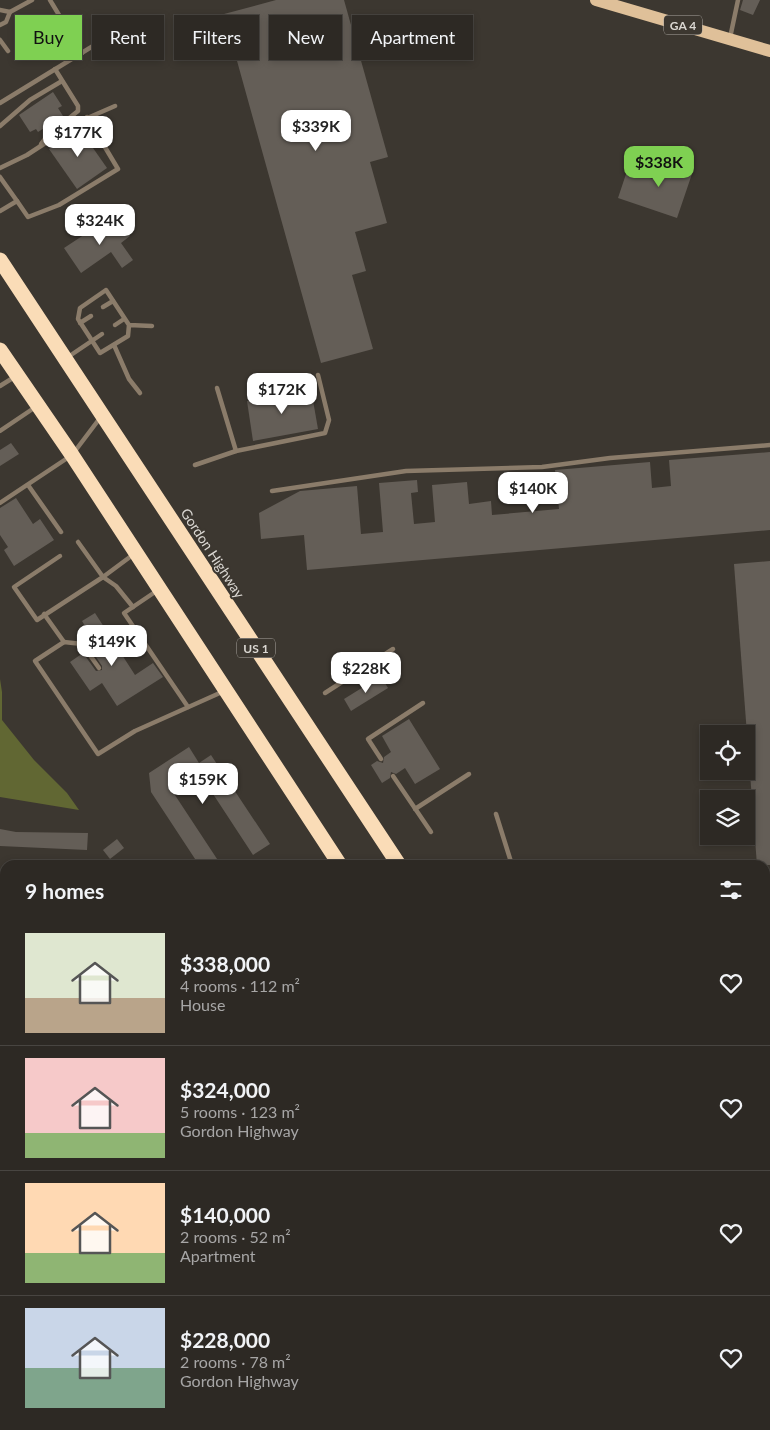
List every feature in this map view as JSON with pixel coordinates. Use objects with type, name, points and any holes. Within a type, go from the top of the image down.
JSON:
[{"type":"highway","name":"Gordon Highway","points":[[0,260],[396,860]]},
{"type":"highway","points":[[0,350],[72,455],[337,860]]},
{"type":"main road","name":"GA 4","points":[[596,0],[770,51]]},
{"type":"lane","points":[[0,25],[6,22],[10,12],[32,0]]},
{"type":"lane","points":[[50,0],[59,15]]},
{"type":"lane","points":[[730,39],[738,0]]},
{"type":"lane","points":[[0,10],[10,12]]},
{"type":"lane","points":[[0,40],[8,51]]},
{"type":"lane","points":[[82,53],[92,47]]},
{"type":"lane","points":[[0,103],[70,60]]},
{"type":"lane","points":[[39,148],[47,136],[78,111],[78,106],[55,69]]},
{"type":"lane","points":[[0,126],[30,100],[62,81]]},
{"type":"lane","points":[[0,168],[39,148],[87,117],[115,106]]},
{"type":"lane","points":[[0,177],[28,217],[59,205],[118,169],[87,117]]},
{"type":"lane","points":[[0,211],[17,201]]},
{"type":"lane","points":[[106,290],[113,301],[129,325],[128,336],[100,353],[78,319],[80,308],[106,290]]},
{"type":"lane","points":[[103,307],[113,301]]},
{"type":"lane","points":[[80,323],[91,316]]},
{"type":"lane","points":[[115,326],[124,319]]},
{"type":"lane","points":[[129,325],[152,326]]},
{"type":"lane","points":[[65,359],[102,334]]},
{"type":"lane","points":[[114,345],[129,379],[140,393]]},
{"type":"lane","points":[[0,386],[17,375]]},
{"type":"lane","points":[[195,465],[236,451],[325,433],[329,420],[318,375]]},
{"type":"lane","points":[[217,388],[236,451]]},
{"type":"lane","points":[[0,431],[38,406]]},
{"type":"lane","points":[[0,503],[72,455],[102,414]]},
{"type":"lane","points":[[272,491],[406,471],[542,467],[610,458],[770,445]]},
{"type":"lane","points":[[28,485],[61,532]]},
{"type":"lane","points":[[78,542],[103,577],[116,586],[133,607]]},
{"type":"lane","points":[[60,556],[14,587],[37,620],[103,577],[135,552]]},
{"type":"lane","points":[[159,589],[124,613],[188,707]]},
{"type":"lane","points":[[44,614],[64,642]]},
{"type":"lane","points":[[99,668],[82,644],[64,642],[35,661],[98,754],[135,730],[226,690]]},
{"type":"lane","points":[[326,693],[393,649]]},
{"type":"lane","points":[[381,759],[368,739],[423,703]]},
{"type":"lane","points":[[415,809],[469,774]]},
{"type":"lane","points":[[393,776],[431,832]]},
{"type":"lane","points":[[496,814],[510,860]]},
{"type":"green space","points":[[0,679],[2,720],[34,760],[67,793],[79,810],[0,797]]},
{"type":"building","points":[[276,0],[344,0],[352,29],[352,60],[361,60],[388,157],[370,162],[387,223],[355,232],[366,271],[352,275],[373,349],[321,363],[237,60],[259,60],[259,15],[224,14]]},
{"type":"building","points":[[743,0],[760,0],[753,15],[740,10]]},
{"type":"building","points":[[53,92],[62,106],[58,108],[63,116],[38,132],[36,129],[30,132],[19,115]]},
{"type":"building","points":[[79,128],[107,168],[77,189],[49,149]]},
{"type":"building","points":[[660,157],[694,168],[677,218],[618,198],[627,171],[653,179]]},
{"type":"building","points":[[118,217],[130,236],[121,243],[133,260],[122,268],[111,252],[81,273],[64,248],[102,223],[104,226]]},
{"type":"building","points":[[311,389],[318,429],[253,441],[247,401]]},
{"type":"building","points":[[11,443],[19,454],[0,466],[0,450]]},
{"type":"building","points":[[770,452],[770,530],[307,570],[304,535],[261,539],[259,513],[300,491],[357,486],[361,534],[383,532],[379,483],[417,480],[418,492],[411,493],[414,524],[435,522],[432,485],[467,482],[469,504],[491,501],[492,515],[559,509],[555,470],[650,462],[652,488],[671,486],[669,460]]},
{"type":"building","points":[[16,498],[33,524],[40,519],[54,540],[14,566],[4,550],[8,547],[0,535],[0,508]]},
{"type":"building","points":[[770,561],[770,860],[757,860],[755,790],[751,790],[751,780],[755,780],[755,725],[746,725],[734,564]]},
{"type":"building","points":[[95,613],[135,675],[153,663],[163,677],[117,706],[102,683],[90,691],[70,662],[83,653],[96,671],[102,670],[102,666],[90,648],[96,644],[82,621]]},
{"type":"building","points":[[381,676],[388,688],[351,711],[344,699]]},
{"type":"building","points":[[409,719],[440,769],[415,784],[405,768],[396,774],[391,772],[390,778],[382,783],[371,765],[377,761],[383,763],[384,757],[391,752],[382,736]]},
{"type":"building","points":[[189,747],[199,763],[211,755],[270,844],[253,855],[196,768],[169,786],[218,860],[196,860],[151,792],[149,773]]},
{"type":"building","points":[[0,829],[16,832],[88,833],[87,850],[0,846]]},
{"type":"building","points":[[117,839],[124,848],[110,859],[103,850]]}]
